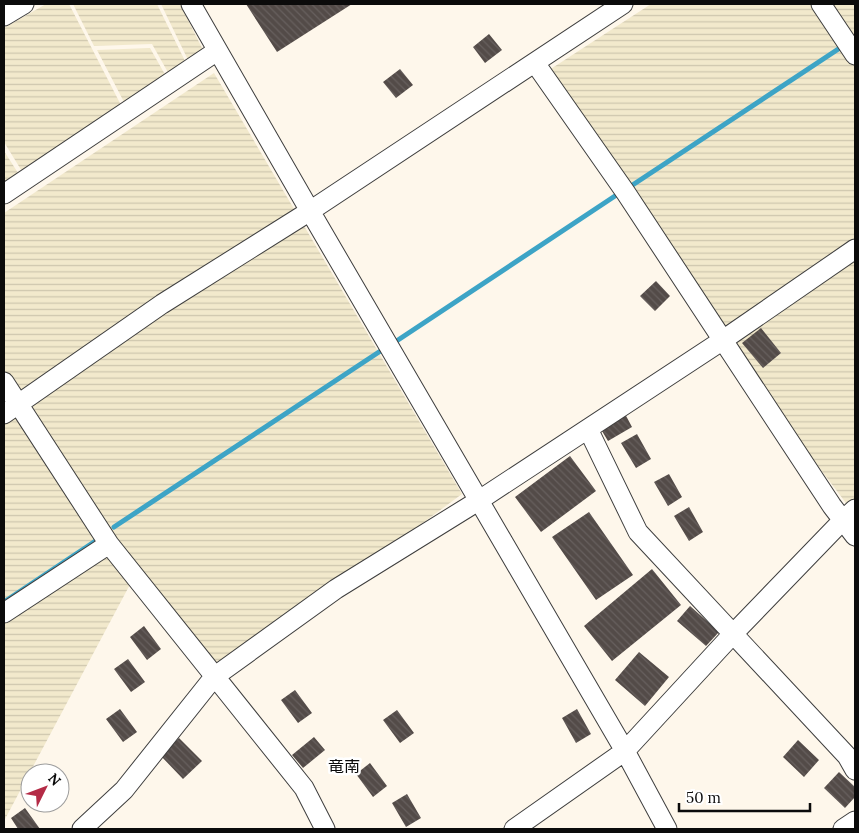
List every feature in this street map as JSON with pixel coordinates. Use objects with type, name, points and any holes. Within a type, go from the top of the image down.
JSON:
[{"type":"street","points":[[4,16],[24,4]]},
{"type":"street","points":[[191,4],[625,751],[667,829]]},
{"type":"street","points":[[11,409],[162,304],[310,211],[622,4]]},
{"type":"street","points":[[821,4],[849,46]]},
{"type":"street","points":[[4,194],[217,51]]},
{"type":"street","points":[[535,63],[624,190],[723,340],[849,515],[855,536]]},
{"type":"street","points":[[82,829],[124,790],[214,677],[336,589],[588,429],[723,340],[855,249]]},
{"type":"street","points":[[4,382],[11,409],[109,544],[304,788],[325,829]]},
{"type":"street","points":[[588,429],[638,532],[847,756],[855,770]]},
{"type":"street","points":[[514,829],[625,751],[733,634],[849,515]]},
{"type":"street","points":[[4,613],[109,544]]},
{"type":"street","points":[[843,829],[855,822]]},
{"type":"shaded area","points":[[46,4],[69,4],[122,107],[23,173],[4,142],[4,28]]},
{"type":"shaded area","points":[[73,4],[157,4],[187,65],[170,76],[152,44],[94,46]]},
{"type":"shaded area","points":[[161,4],[180,4],[204,52],[189,62]]},
{"type":"shaded area","points":[[651,4],[855,4],[855,509],[852,511],[723,340],[543,74]]},
{"type":"shaded area","points":[[150,48],[167,78],[125,104],[97,50]]},
{"type":"shaded area","points":[[214,73],[462,494],[214,677],[134,577],[35,763],[20,763],[20,791],[4,821],[4,213]]},
{"type":"shaded area","points":[[4,151],[20,176],[4,187]]},
{"type":"building","points":[[246,4],[352,4],[277,52]]},
{"type":"building","points":[[489,34],[502,50],[485,63],[473,47]]},
{"type":"building","points":[[400,69],[413,85],[396,98],[383,82]]},
{"type":"building","points":[[656,281],[670,296],[655,311],[640,296]]},
{"type":"building","points":[[761,328],[781,353],[763,368],[742,343]]},
{"type":"building","points":[[624,412],[632,427],[608,441],[599,426]]},
{"type":"building","points":[[637,434],[651,459],[636,468],[621,443]]},
{"type":"building","points":[[570,456],[596,491],[541,532],[515,497]]},
{"type":"building","points":[[669,474],[682,497],[668,506],[654,482]]},
{"type":"building","points":[[689,507],[703,532],[689,541],[674,516]]},
{"type":"building","points":[[589,512],[633,575],[596,600],[552,537]]},
{"type":"building","points":[[652,569],[681,605],[612,661],[584,626]]},
{"type":"building","points":[[690,606],[719,632],[706,646],[677,621]]},
{"type":"building","points":[[144,626],[161,649],[147,660],[130,637]]},
{"type":"building","points":[[639,652],[669,677],[645,706],[615,680]]},
{"type":"building","points":[[128,659],[145,682],[131,692],[114,669]]},
{"type":"building","points":[[295,690],[312,713],[298,723],[281,700]]},
{"type":"building","points":[[120,709],[137,732],[123,742],[106,719]]},
{"type":"building","points":[[577,709],[591,734],[576,743],[562,718]]},
{"type":"building","points":[[397,710],[414,733],[400,743],[383,720]]},
{"type":"building","points":[[314,737],[325,750],[303,768],[292,755]]},
{"type":"building","points":[[179,738],[202,761],[183,779],[160,755]]},
{"type":"building","points":[[798,740],[819,760],[804,777],[783,757]]},
{"type":"building","points":[[370,763],[387,786],[373,797],[356,774]]},
{"type":"building","points":[[839,772],[855,787],[855,797],[845,808],[824,788]]},
{"type":"building","points":[[407,794],[421,818],[406,827],[392,803]]},
{"type":"building","points":[[20,812],[29,813],[40,829],[18,829],[11,818]]},
{"type":"waterway","points":[[628,188],[855,38]]},
{"type":"waterway","points":[[392,344],[621,192]]},
{"type":"waterway","points":[[114,527],[385,348]]},
{"type":"waterway","points":[[4,602],[97,540]]},
{"type":"district","name":"竜南","points":[[344,766]]}]
